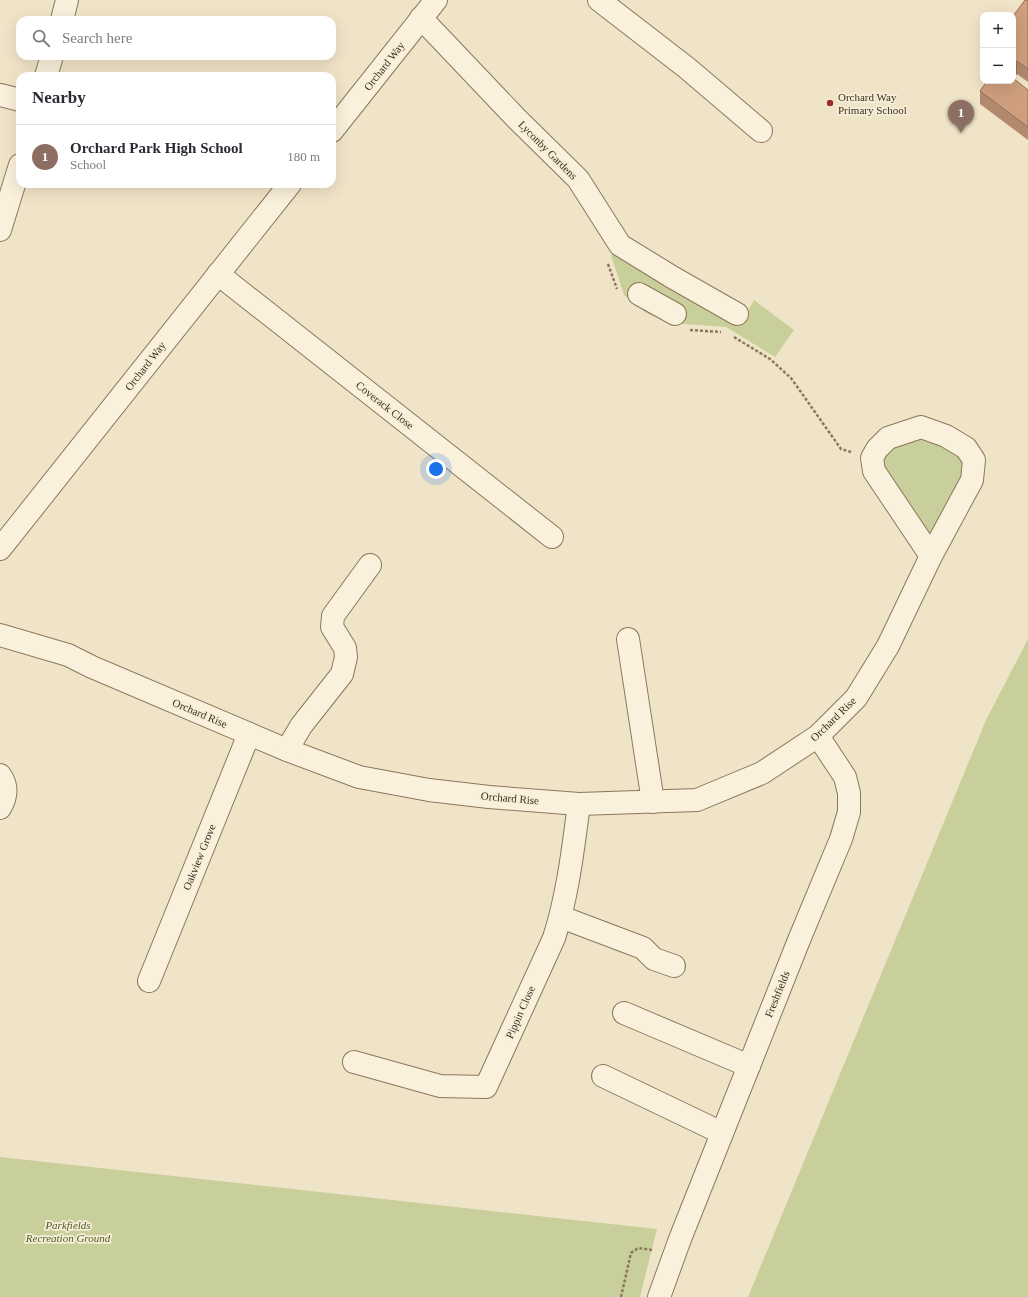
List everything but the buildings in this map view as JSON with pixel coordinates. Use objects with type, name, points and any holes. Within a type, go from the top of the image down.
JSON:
[{"type":"street","points":[[63,16],[67,0]]},
{"type":"street","name":"Orchard Way","points":[[336,126],[436,0]]},
{"type":"street","points":[[599,0],[687,68],[761,131]]},
{"type":"street","name":"Lyconby Gardens","points":[[421,18],[516,118],[578,180],[620,245],[737,314]]},
{"type":"street","points":[[47,72],[51,60]]},
{"type":"street","points":[[0,95],[16,99]]},
{"type":"street","points":[[0,230],[16,178]]},
{"type":"street","name":"Orchard Way","points":[[0,549],[287,188]]},
{"type":"street","name":"Coverack Close","points":[[218,274],[552,537]]},
{"type":"street","points":[[672,277],[648,299],[675,314]]},
{"type":"street","name":"Orchard Rise","points":[[0,634],[68,655],[287,750],[359,777],[392,784],[489,797],[579,804],[697,800],[762,772],[818,736],[856,698],[888,646],[931,556],[972,480],[974,460],[966,448],[946,436],[921,427],[888,438],[872,458]]},
{"type":"street","points":[[872,458],[874,471],[931,556]]},
{"type":"street","points":[[287,750],[300,726],[342,674],[346,657],[345,648],[332,627],[333,616],[370,565]]},
{"type":"street","points":[[628,639],[653,802]]},
{"type":"street","name":"Oakview Grove","points":[[149,981],[249,734]]},
{"type":"street","name":"Freshfields","points":[[659,1297],[722,1133],[841,839],[849,812],[849,793],[845,777],[818,736]]},
{"type":"street","points":[[0,775],[5,783],[6,794],[0,808]]},
{"type":"street","name":"Pippin Close","points":[[354,1062],[440,1086],[486,1087],[554,938],[561,917],[569,881],[579,804]]},
{"type":"street","points":[[561,917],[642,948],[654,959],[674,966]]},
{"type":"street","points":[[624,1013],[749,1066]]},
{"type":"street","points":[[603,1076],[722,1133]]},
{"type":"path","points":[[737,314],[728,333],[770,359],[791,378],[840,449],[872,458]]},
{"type":"path","points":[[621,1297],[631,1253],[638,1248],[674,1255]]},
{"type":"green space","points":[[617,252],[664,285],[739,326],[754,300],[794,330],[775,357],[726,327],[670,323],[646,313],[624,295],[611,255]]},
{"type":"green space","points":[[919,438],[945,447],[960,458],[965,464],[962,479],[935,532],[925,534],[882,471],[882,461],[888,450]]},
{"type":"green space","points":[[1028,639],[1028,1297],[748,1297],[986,720]]},
{"type":"green space","name":"Parkfields Recreation Ground","points":[[0,1157],[657,1229],[640,1297],[0,1297]]},
{"type":"place","name":"Orchard Way Primary School","points":[[830,103]]},
{"type":"place","name":"Orchard Park High School","points":[[961,133]]}]
